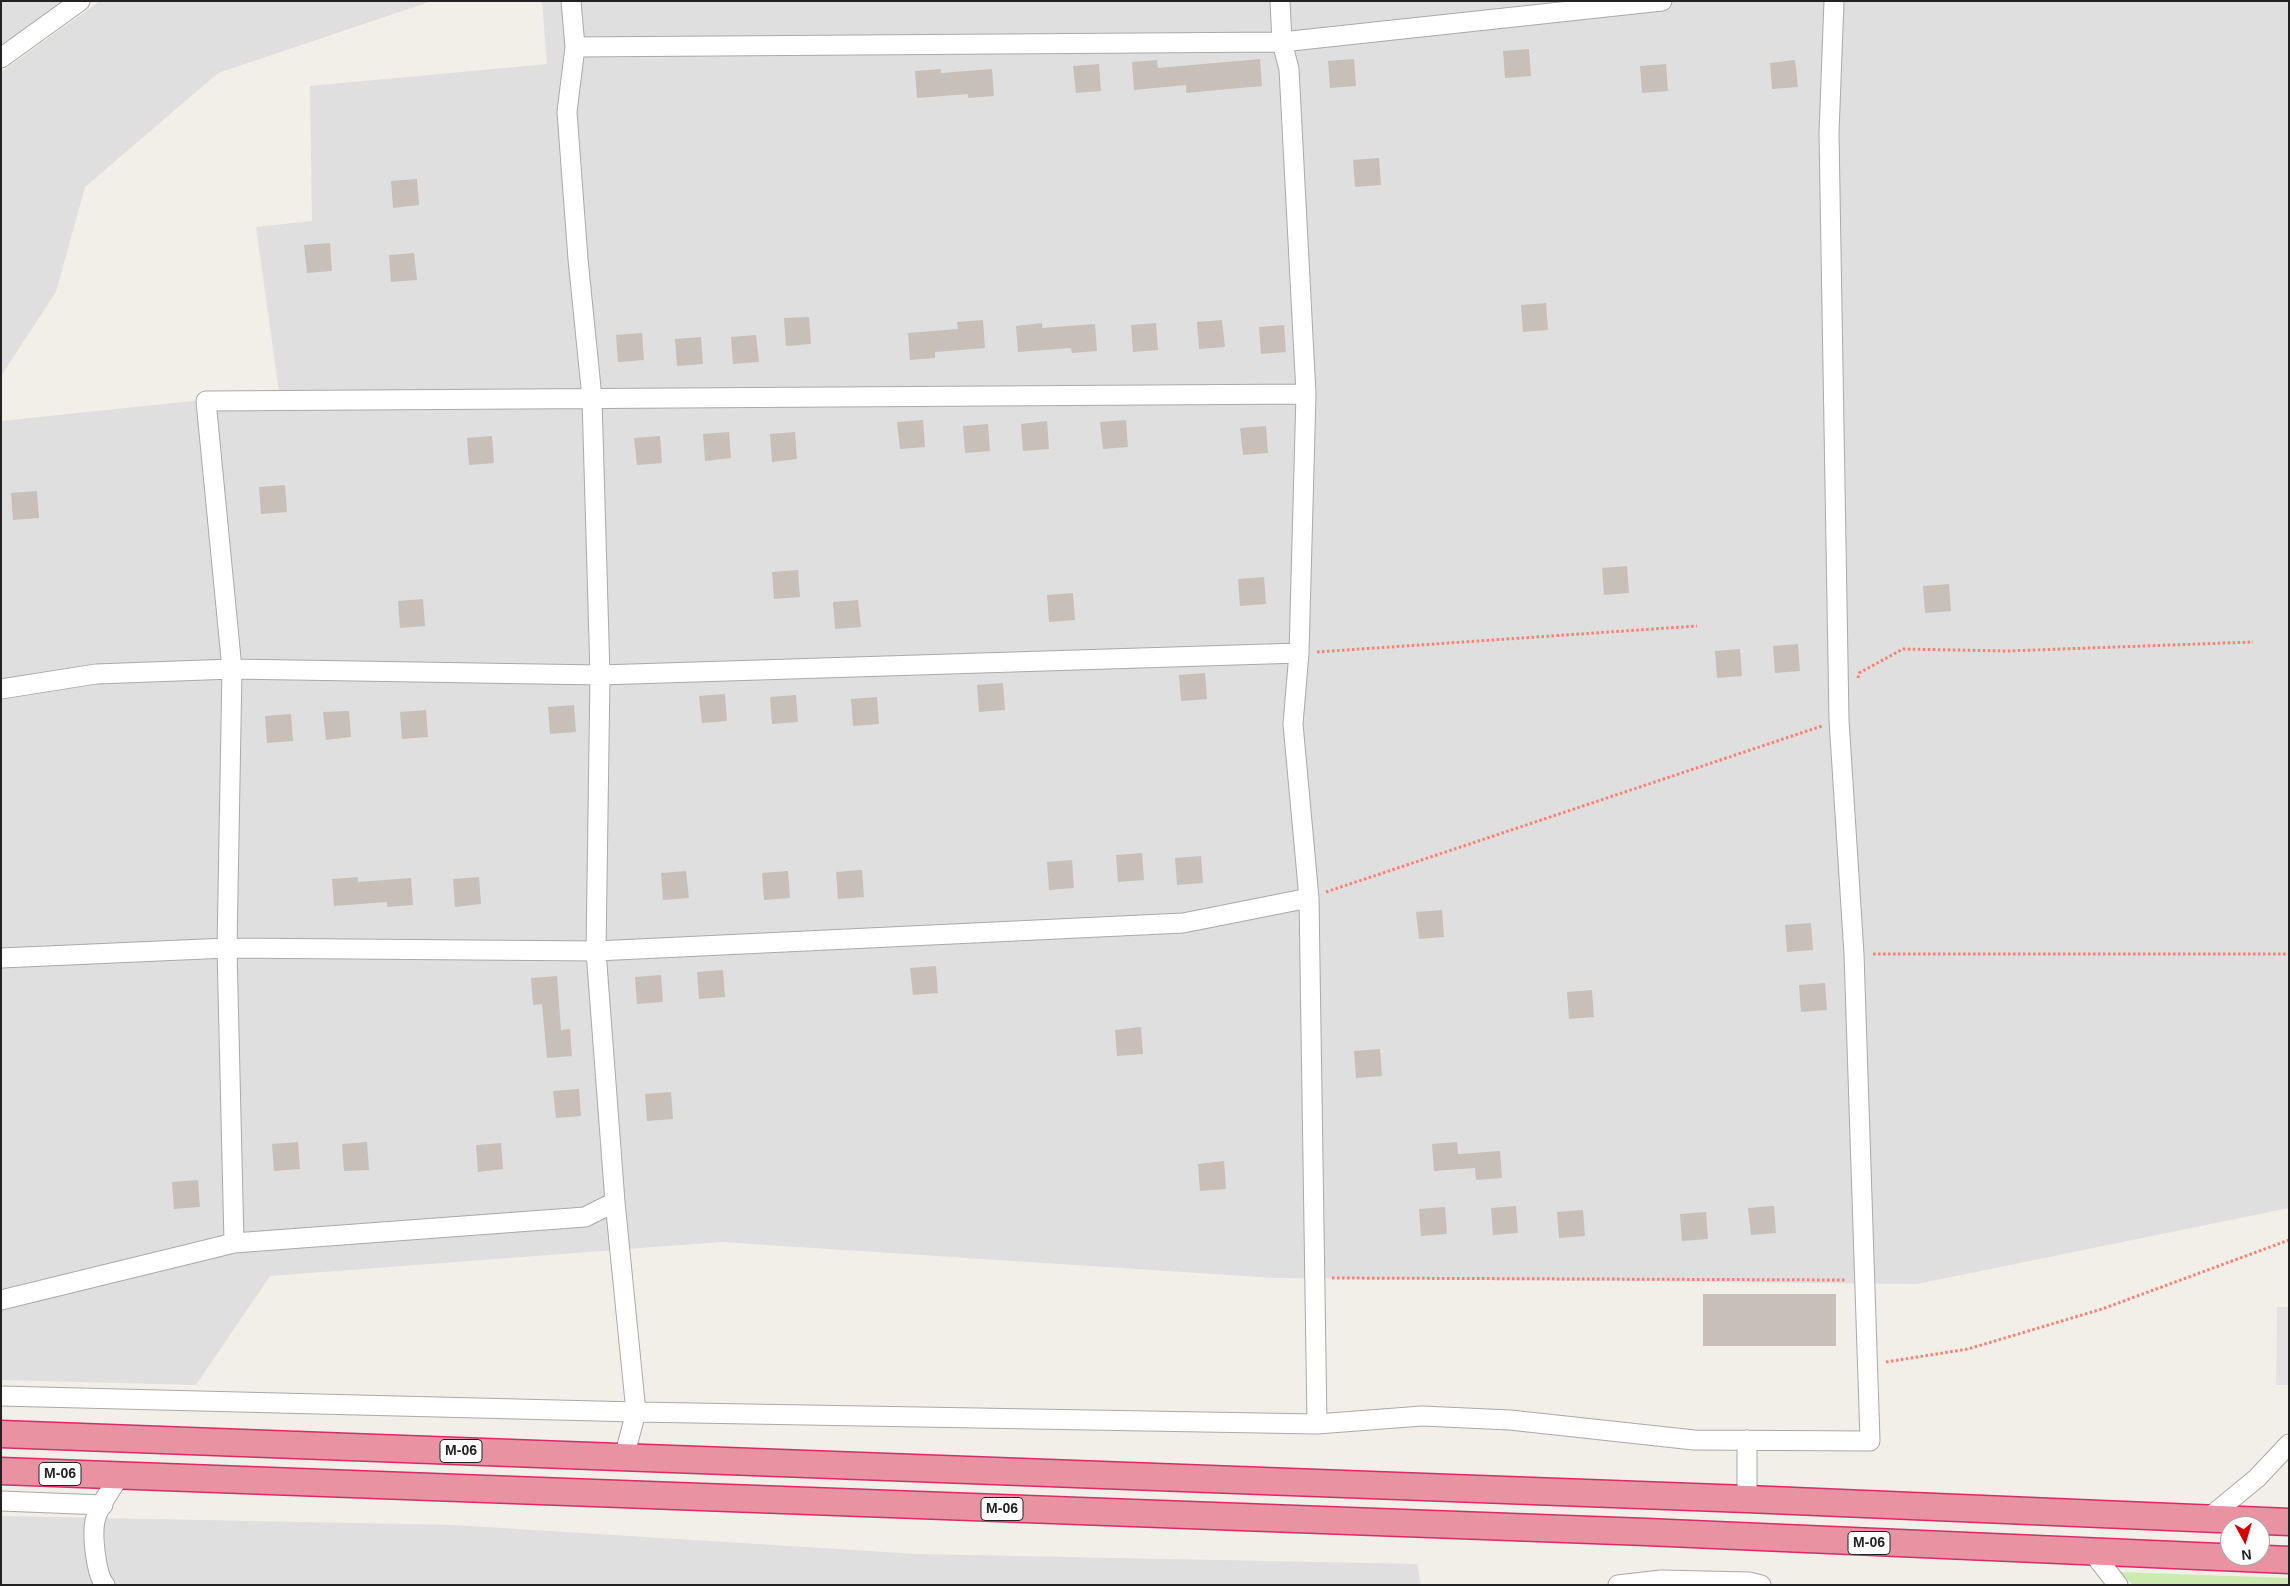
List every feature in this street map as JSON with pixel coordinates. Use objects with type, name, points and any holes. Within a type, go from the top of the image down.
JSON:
[{"type":"highway","name":"М-06","points":[[1,1434],[1747,1499],[2206,1520],[2289,1522]]},
{"type":"highway","name":"М-06","points":[[1,1471],[119,1477],[358,1483],[1656,1533],[2289,1560]]},
{"type":"street","points":[[1,58],[80,1]]},
{"type":"street","points":[[571,1],[574,47],[568,112],[578,259],[592,398],[600,675],[596,952],[615,1202],[636,1412],[624,1457]]},
{"type":"street","points":[[1280,1],[1282,42],[1289,69],[1306,394],[1299,654],[1293,724],[1309,898],[1317,1424]]},
{"type":"street","points":[[574,47],[1282,42],[1662,1]]},
{"type":"street","points":[[1,1396],[636,1412],[1317,1424],[1422,1416],[1510,1420],[1694,1440],[1870,1441],[1870,1364],[1854,954],[1839,720],[1829,133],[1834,1]]},
{"type":"street","points":[[234,1242],[227,948],[232,669],[206,401],[1306,394]]},
{"type":"street","points":[[1,689],[96,674],[232,669],[600,675],[1299,654]]},
{"type":"street","points":[[1,958],[227,948],[596,952],[1183,923],[1309,898]]},
{"type":"street","points":[[1,1300],[234,1242],[585,1217],[615,1202]]},
{"type":"street","points":[[1747,1440],[1747,1499]]},
{"type":"street","points":[[2206,1520],[2257,1478],[2289,1444]]},
{"type":"street","points":[[105,1585],[98,1568],[95,1547],[95,1521],[119,1477]]},
{"type":"street","points":[[1,1501],[103,1505]]},
{"type":"street","points":[[2093,1553],[2118,1585]]},
{"type":"street","points":[[1618,1585],[1661,1580],[1749,1582],[1761,1585]]},
{"type":"path","points":[[1299,654],[1697,626]]},
{"type":"path","points":[[1856,681],[1859,673],[1903,649],[2007,651],[2253,642]]},
{"type":"path","points":[[1309,898],[1839,720]]},
{"type":"path","points":[[1854,954],[2289,954]]},
{"type":"path","points":[[1870,1364],[1978,1346],[2102,1310],[2289,1240]]},
{"type":"path","points":[[1314,1278],[1866,1280]]},
{"type":"shaded area","points":[[1,1],[80,1],[1,58]]},
{"type":"shaded area","points":[[100,1],[432,1],[218,73],[85,187],[56,292],[1,376],[1,72]]},
{"type":"shaded area","points":[[542,1],[2289,1],[2289,1208],[1917,1284],[1275,1278],[721,1242],[270,1276],[196,1385],[1,1380],[1,421],[279,392],[256,227],[312,221],[310,86],[547,64]]},
{"type":"shaded area","points":[[2277,1307],[2289,1307],[2289,1385],[2276,1385]]},
{"type":"shaded area","points":[[1,1516],[454,1525],[917,1554],[1417,1564],[1421,1585],[1,1585]]},
{"type":"green space","points":[[2119,1572],[2289,1578],[2289,1585],[2133,1585]]},
{"type":"building","points":[[1529,49],[1531,76],[1505,78],[1503,51]]},
{"type":"building","points":[[1260,59],[1262,86],[1186,93],[1186,85],[1134,90],[1132,62],[1157,60],[1158,68]]},
{"type":"building","points":[[1354,59],[1356,86],[1330,88],[1328,61]]},
{"type":"building","points":[[1795,60],[1798,87],[1772,89],[1770,63]]},
{"type":"building","points":[[1099,64],[1101,91],[1076,93],[1073,66]]},
{"type":"building","points":[[1666,64],[1668,91],[1642,93],[1640,66]]},
{"type":"building","points":[[941,69],[941,73],[992,69],[994,96],[968,98],[968,94],[917,98],[915,71]]},
{"type":"building","points":[[1379,158],[1381,185],[1355,187],[1353,160]]},
{"type":"building","points":[[417,179],[419,205],[393,208],[391,181]]},
{"type":"building","points":[[330,243],[332,271],[307,273],[304,245]]},
{"type":"building","points":[[414,253],[417,280],[391,282],[389,255]]},
{"type":"building","points":[[1546,303],[1548,330],[1523,332],[1521,305]]},
{"type":"building","points":[[809,317],[811,344],[786,346],[784,318]]},
{"type":"building","points":[[983,320],[985,348],[935,352],[935,358],[910,360],[908,333],[958,329],[957,322]]},
{"type":"building","points":[[1222,320],[1225,347],[1199,349],[1197,322]]},
{"type":"building","points":[[1042,323],[1042,328],[1095,324],[1097,351],[1072,353],[1071,348],[1018,352],[1016,326]]},
{"type":"building","points":[[1156,323],[1158,350],[1133,352],[1131,325]]},
{"type":"building","points":[[1284,325],[1286,352],[1261,354],[1259,327]]},
{"type":"building","points":[[642,333],[644,360],[618,362],[616,335]]},
{"type":"building","points":[[756,335],[759,362],[733,364],[731,337]]},
{"type":"building","points":[[701,337],[703,364],[677,366],[675,339]]},
{"type":"building","points":[[923,420],[925,447],[900,449],[897,422]]},
{"type":"building","points":[[1126,420],[1128,447],[1103,449],[1100,422]]},
{"type":"building","points":[[1047,421],[1049,449],[1023,451],[1021,424]]},
{"type":"building","points":[[988,424],[990,451],[965,453],[963,426]]},
{"type":"building","points":[[1266,426],[1268,453],[1243,455],[1240,428]]},
{"type":"building","points":[[729,432],[731,458],[705,461],[703,434]]},
{"type":"building","points":[[795,432],[797,459],[772,462],[770,434]]},
{"type":"building","points":[[492,436],[494,463],[469,465],[467,438]]},
{"type":"building","points":[[660,436],[662,463],[637,465],[634,438]]},
{"type":"building","points":[[285,485],[287,512],[261,514],[259,487]]},
{"type":"building","points":[[37,491],[39,518],[13,520],[11,493]]},
{"type":"building","points":[[1627,566],[1629,593],[1604,595],[1602,568]]},
{"type":"building","points":[[798,570],[800,597],[774,599],[772,572]]},
{"type":"building","points":[[1264,577],[1266,604],[1240,606],[1238,579]]},
{"type":"building","points":[[1949,584],[1951,611],[1925,613],[1923,586]]},
{"type":"building","points":[[1073,593],[1075,620],[1049,622],[1047,595]]},
{"type":"building","points":[[423,599],[425,626],[400,628],[398,601]]},
{"type":"building","points":[[858,600],[861,627],[835,629],[833,602]]},
{"type":"building","points":[[1798,644],[1800,671],[1775,673],[1773,646]]},
{"type":"building","points":[[1740,649],[1742,676],[1717,678],[1715,651]]},
{"type":"building","points":[[1205,673],[1207,699],[1181,701],[1179,675]]},
{"type":"building","points":[[1003,683],[1005,710],[979,712],[977,685]]},
{"type":"building","points":[[725,694],[727,721],[702,723],[699,696]]},
{"type":"building","points":[[796,695],[798,722],[772,724],[770,697]]},
{"type":"building","points":[[877,697],[879,724],[853,726],[851,699]]},
{"type":"building","points":[[574,705],[576,732],[550,734],[548,707]]},
{"type":"building","points":[[426,710],[428,737],[402,739],[400,712]]},
{"type":"building","points":[[349,711],[351,737],[326,740],[323,712]]},
{"type":"building","points":[[291,714],[293,741],[267,743],[265,716]]},
{"type":"building","points":[[1142,853],[1144,880],[1118,882],[1116,855]]},
{"type":"building","points":[[1201,856],[1203,883],[1177,885],[1175,858]]},
{"type":"building","points":[[1072,860],[1074,888],[1049,890],[1047,862]]},
{"type":"building","points":[[862,870],[864,897],[838,899],[836,872]]},
{"type":"building","points":[[686,871],[689,898],[663,900],[661,873]]},
{"type":"building","points":[[788,871],[790,898],[764,900],[762,873]]},
{"type":"building","points":[[358,877],[358,882],[411,878],[413,905],[387,907],[387,902],[334,906],[332,879]]},
{"type":"building","points":[[479,877],[481,904],[455,907],[453,879]]},
{"type":"building","points":[[1442,910],[1444,937],[1419,939],[1416,912]]},
{"type":"building","points":[[1811,923],[1813,950],[1787,952],[1785,925]]},
{"type":"building","points":[[936,966],[938,993],[913,995],[910,968]]},
{"type":"building","points":[[723,970],[725,997],[699,999],[697,972]]},
{"type":"building","points":[[661,975],[663,1002],[637,1004],[635,977]]},
{"type":"building","points":[[557,976],[561,1030],[570,1029],[572,1056],[547,1058],[542,1004],[533,1005],[531,978]]},
{"type":"building","points":[[1825,983],[1827,1010],[1801,1012],[1799,985]]},
{"type":"building","points":[[1592,990],[1594,1017],[1569,1019],[1567,992]]},
{"type":"building","points":[[1141,1027],[1143,1054],[1117,1056],[1115,1030]]},
{"type":"building","points":[[1380,1049],[1382,1076],[1356,1078],[1354,1051]]},
{"type":"building","points":[[579,1089],[581,1116],[556,1118],[553,1091]]},
{"type":"building","points":[[671,1092],[673,1119],[647,1121],[645,1094]]},
{"type":"building","points":[[298,1142],[300,1169],[274,1171],[272,1144]]},
{"type":"building","points":[[367,1142],[369,1170],[344,1171],[342,1144]]},
{"type":"building","points":[[1457,1142],[1458,1154],[1500,1151],[1502,1178],[1476,1180],[1475,1168],[1434,1171],[1432,1144]]},
{"type":"building","points":[[501,1143],[503,1169],[478,1172],[476,1145]]},
{"type":"building","points":[[1224,1161],[1226,1189],[1200,1191],[1198,1164]]},
{"type":"building","points":[[198,1180],[200,1207],[174,1209],[172,1182]]},
{"type":"building","points":[[1516,1206],[1518,1233],[1493,1235],[1491,1208]]},
{"type":"building","points":[[1774,1206],[1776,1233],[1751,1235],[1748,1208]]},
{"type":"building","points":[[1445,1207],[1447,1234],[1421,1236],[1419,1209]]},
{"type":"building","points":[[1583,1210],[1585,1236],[1559,1238],[1557,1212]]},
{"type":"building","points":[[1706,1212],[1708,1239],[1682,1241],[1680,1214]]},
{"type":"building","points":[[1703,1294],[1836,1294],[1836,1346],[1703,1346]]}]
